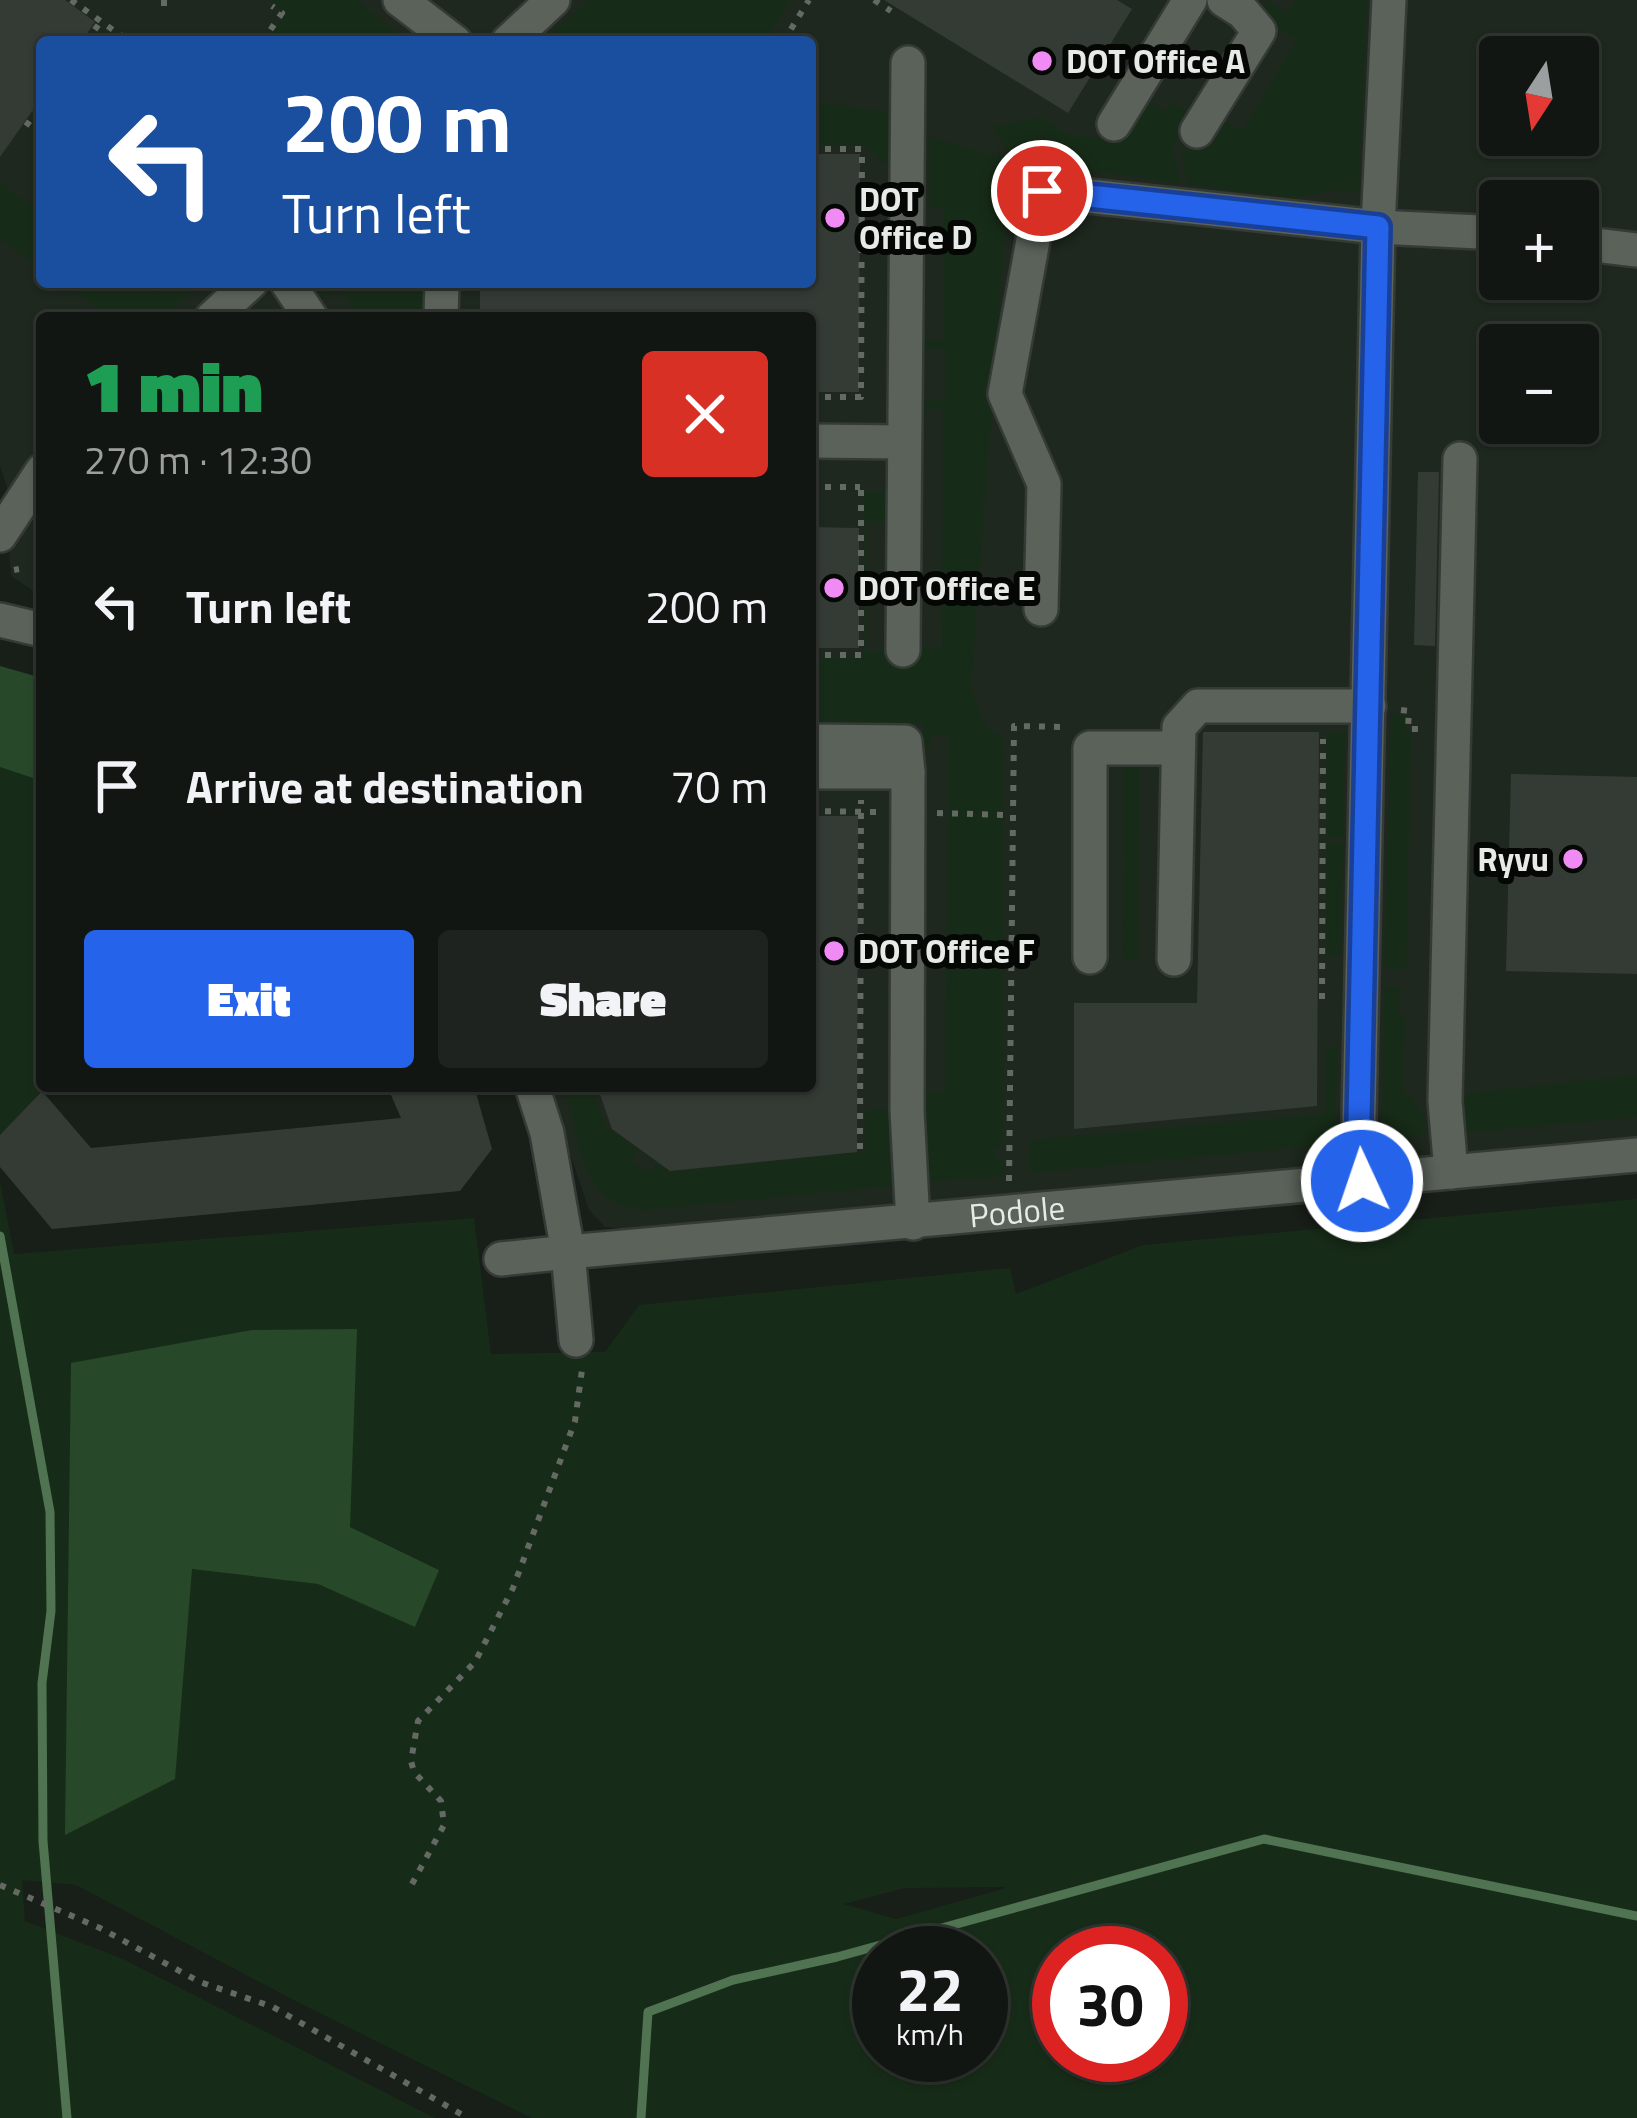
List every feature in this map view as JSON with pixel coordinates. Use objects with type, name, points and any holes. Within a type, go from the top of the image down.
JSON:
[{"type":"street","points":[[400,0],[447,36]]},
{"type":"street","points":[[514,36],[553,0]]},
{"type":"street","points":[[1114,124],[1190,0]]},
{"type":"street","points":[[1362,1181],[1359,1118],[1378,227],[1388,0]]},
{"type":"street","points":[[1197,131],[1259,31],[1239,4]]},
{"type":"street","points":[[903,650],[908,63]]},
{"type":"street","points":[[1041,609],[1044,484],[1006,394],[1042,191],[1378,227],[1479,232]]},
{"type":"street","points":[[1599,245],[1637,250]]},
{"type":"street","points":[[218,312],[244,288]]},
{"type":"street","points":[[816,442],[904,442]]},
{"type":"street","points":[[1451,1172],[1445,1101],[1460,459]]},
{"type":"street","points":[[0,535],[36,480]]},
{"type":"street","points":[[0,620],[36,629]]},
{"type":"street","points":[[1174,959],[1179,727],[1198,706],[1369,706]]},
{"type":"street","points":[[816,741],[905,742],[907,1110],[914,1223]]},
{"type":"street","points":[[1090,957],[1090,748],[1177,748]]},
{"type":"street","points":[[816,772],[908,772]]},
{"type":"street","points":[[534,1092],[547,1132],[568,1252],[576,1340]]},
{"type":"street","name":"Podole","points":[[500,1259],[1637,1155]]},
{"type":"path","points":[[71,0],[121,36]]},
{"type":"path","points":[[164,0],[164,14]]},
{"type":"path","points":[[787,36],[808,0]]},
{"type":"path","points":[[874,0],[891,10]]},
{"type":"path","points":[[266,36],[282,14],[272,6]]},
{"type":"path","points":[[90,36],[100,21]]},
{"type":"path","points":[[26,126],[36,112]]},
{"type":"path","points":[[816,149],[862,149],[862,194],[861,397],[816,397]]},
{"type":"path","points":[[816,487],[861,487],[861,655],[816,655]]},
{"type":"path","points":[[1408,728],[1409,711]]},
{"type":"path","points":[[1322,999],[1323,728]]},
{"type":"path","points":[[860,1149],[862,772]]},
{"type":"path","points":[[990,814],[1009,815],[1010,1181]]},
{"type":"path","points":[[412,1885],[444,1825],[441,1801],[414,1772],[411,1761],[418,1721],[475,1661],[529,1553],[578,1408],[583,1374],[576,1340]]},
{"type":"path","points":[[0,1885],[100,1928],[200,1982],[274,2007],[468,2118]]},
{"type":"shaded area","points":[[0,0],[1637,0],[1637,1143],[659,1231],[605,1227],[589,1210],[549,1092],[816,1092],[816,312],[36,312],[36,593],[11,576],[9,549],[18,518],[0,467]]},
{"type":"green space","points":[[269,0],[357,0],[401,36],[270,36],[286,13]]},
{"type":"green space","points":[[588,0],[790,0],[768,36],[549,36]]},
{"type":"green space","points":[[1295,0],[1367,0],[1358,191],[1333,190],[1294,198],[1188,184],[1181,150],[1193,130],[1220,119],[1242,131],[1297,40],[1270,22],[1264,12],[1266,1],[1287,13]]},
{"type":"green space","points":[[1145,100],[1165,112],[1171,102],[1192,115],[1172,147],[1181,183],[1014,160],[992,127],[1040,117],[1068,134],[1120,141]]},
{"type":"green space","points":[[816,102],[894,113],[894,172],[865,146],[816,145]]},
{"type":"green space","points":[[930,137],[1010,160],[971,688],[986,727],[1004,738],[1003,1109],[1001,1147],[989,1148],[995,1150],[995,1159],[1003,1159],[1003,1176],[929,1182],[921,1093],[945,1092],[949,736],[931,736],[930,748],[924,748],[923,723],[816,723],[816,658],[863,658],[864,492],[890,492],[890,521],[865,521],[865,652],[889,652],[890,664],[915,664],[918,648],[942,648],[943,409],[919,408],[919,401],[945,400],[945,349],[919,348],[918,340],[943,339],[943,209],[929,208]]},
{"type":"green space","points":[[0,184],[36,209],[36,265],[0,239]]},
{"type":"green space","points":[[69,288],[148,288],[158,295],[167,288],[195,288],[169,312],[103,312]]},
{"type":"green space","points":[[310,288],[337,288],[318,299]]},
{"type":"green space","points":[[340,288],[425,288],[424,312],[355,312]]},
{"type":"green space","points":[[0,666],[36,676],[36,779],[0,767]]},
{"type":"green space","points":[[1391,713],[1406,713],[1406,730],[1411,731],[1406,970],[1385,969]]},
{"type":"green space","points":[[1326,732],[1345,732],[1343,837],[1326,837]]},
{"type":"green space","points":[[1124,762],[1139,763],[1138,960],[1123,960]]},
{"type":"green space","points":[[0,767],[36,779],[36,1092],[40,1092],[0,1135]]},
{"type":"green space","points":[[1326,844],[1343,844],[1340,956],[1326,956]]},
{"type":"green space","points":[[1385,987],[1399,987],[1398,1015],[1405,1016],[1403,1090],[1424,1113],[1426,1136],[1390,1138],[1382,1131]]},
{"type":"green space","points":[[1326,1047],[1338,1047],[1334,1144],[1030,1173],[1030,1140],[1325,1114]]},
{"type":"green space","points":[[1637,1075],[1637,1117],[1461,1133],[1460,1104],[1470,1093]]},
{"type":"green space","points":[[566,1092],[591,1092],[607,1128],[638,1150],[632,1161],[651,1173],[657,1164],[670,1172],[865,1152],[866,1110],[892,1110],[893,1186],[642,1210],[605,1195],[593,1182]]},
{"type":"green space","points":[[0,1181],[14,1254],[474,1218],[491,1354],[605,1352],[639,1305],[1010,1268],[1016,1294],[1143,1245],[1637,1199],[1637,2118],[532,2118],[76,1885],[22,1880],[25,1921],[123,1959],[435,2118],[0,2118]],"holes":[[[350,1527],[438,1569],[416,1626],[318,1584],[192,1569]],[[1005,1887],[1006,1888],[896,1919],[844,1904],[904,1888]]]},
{"type":"green space","points":[[357,1329],[350,1527],[439,1570],[415,1627],[318,1584],[192,1569],[175,1779],[65,1835],[71,1363],[252,1330]]},
{"type":"building","points":[[0,0],[65,0],[95,22],[85,36],[36,36],[36,106],[0,157]]},
{"type":"building","name":"DOT Office A","points":[[884,0],[1117,0],[1132,9],[1068,113]]},
{"type":"building","name":"DOT Office D","points":[[816,154],[860,154],[859,392],[816,392],[816,312],[480,312],[480,288],[816,288]]},
{"type":"building","points":[[1418,472],[1439,472],[1435,646],[1414,645]]},
{"type":"building","name":"DOT Office E","points":[[816,527],[859,528],[859,648],[816,648]]},
{"type":"building","points":[[1203,732],[1319,732],[1317,1106],[1074,1129],[1074,1003],[1197,1003]]},
{"type":"building","name":"Ryvu","points":[[1511,774],[1637,777],[1637,974],[1506,971]]},
{"type":"building","name":"DOT Office F","points":[[816,816],[858,816],[857,1152],[670,1171],[612,1129],[599,1092],[816,1092]]},
{"type":"building","points":[[41,1092],[91,1148],[401,1118],[390,1092],[476,1092],[492,1149],[460,1191],[52,1229],[0,1167],[0,1135]]},
{"type":"waterway","points":[[0,1236],[50,1512],[51,1611],[42,1683],[43,1841],[67,2118]]},
{"type":"waterway","points":[[641,2118],[648,2012],[733,1980],[837,1957],[1264,1839],[1637,1916]]},
{"type":"place","name":"DOT Office A","points":[[1042,61]]},
{"type":"place","name":"DOT Office D","points":[[835,218]]},
{"type":"place","name":"DOT Office E","points":[[834,588]]},
{"type":"place","name":"Ryvu","points":[[1573,859]]},
{"type":"place","name":"DOT Office F","points":[[834,951]]},
{"type":"route","points":[[1042,191],[1378,227],[1359,1118],[1362,1181]]}]
